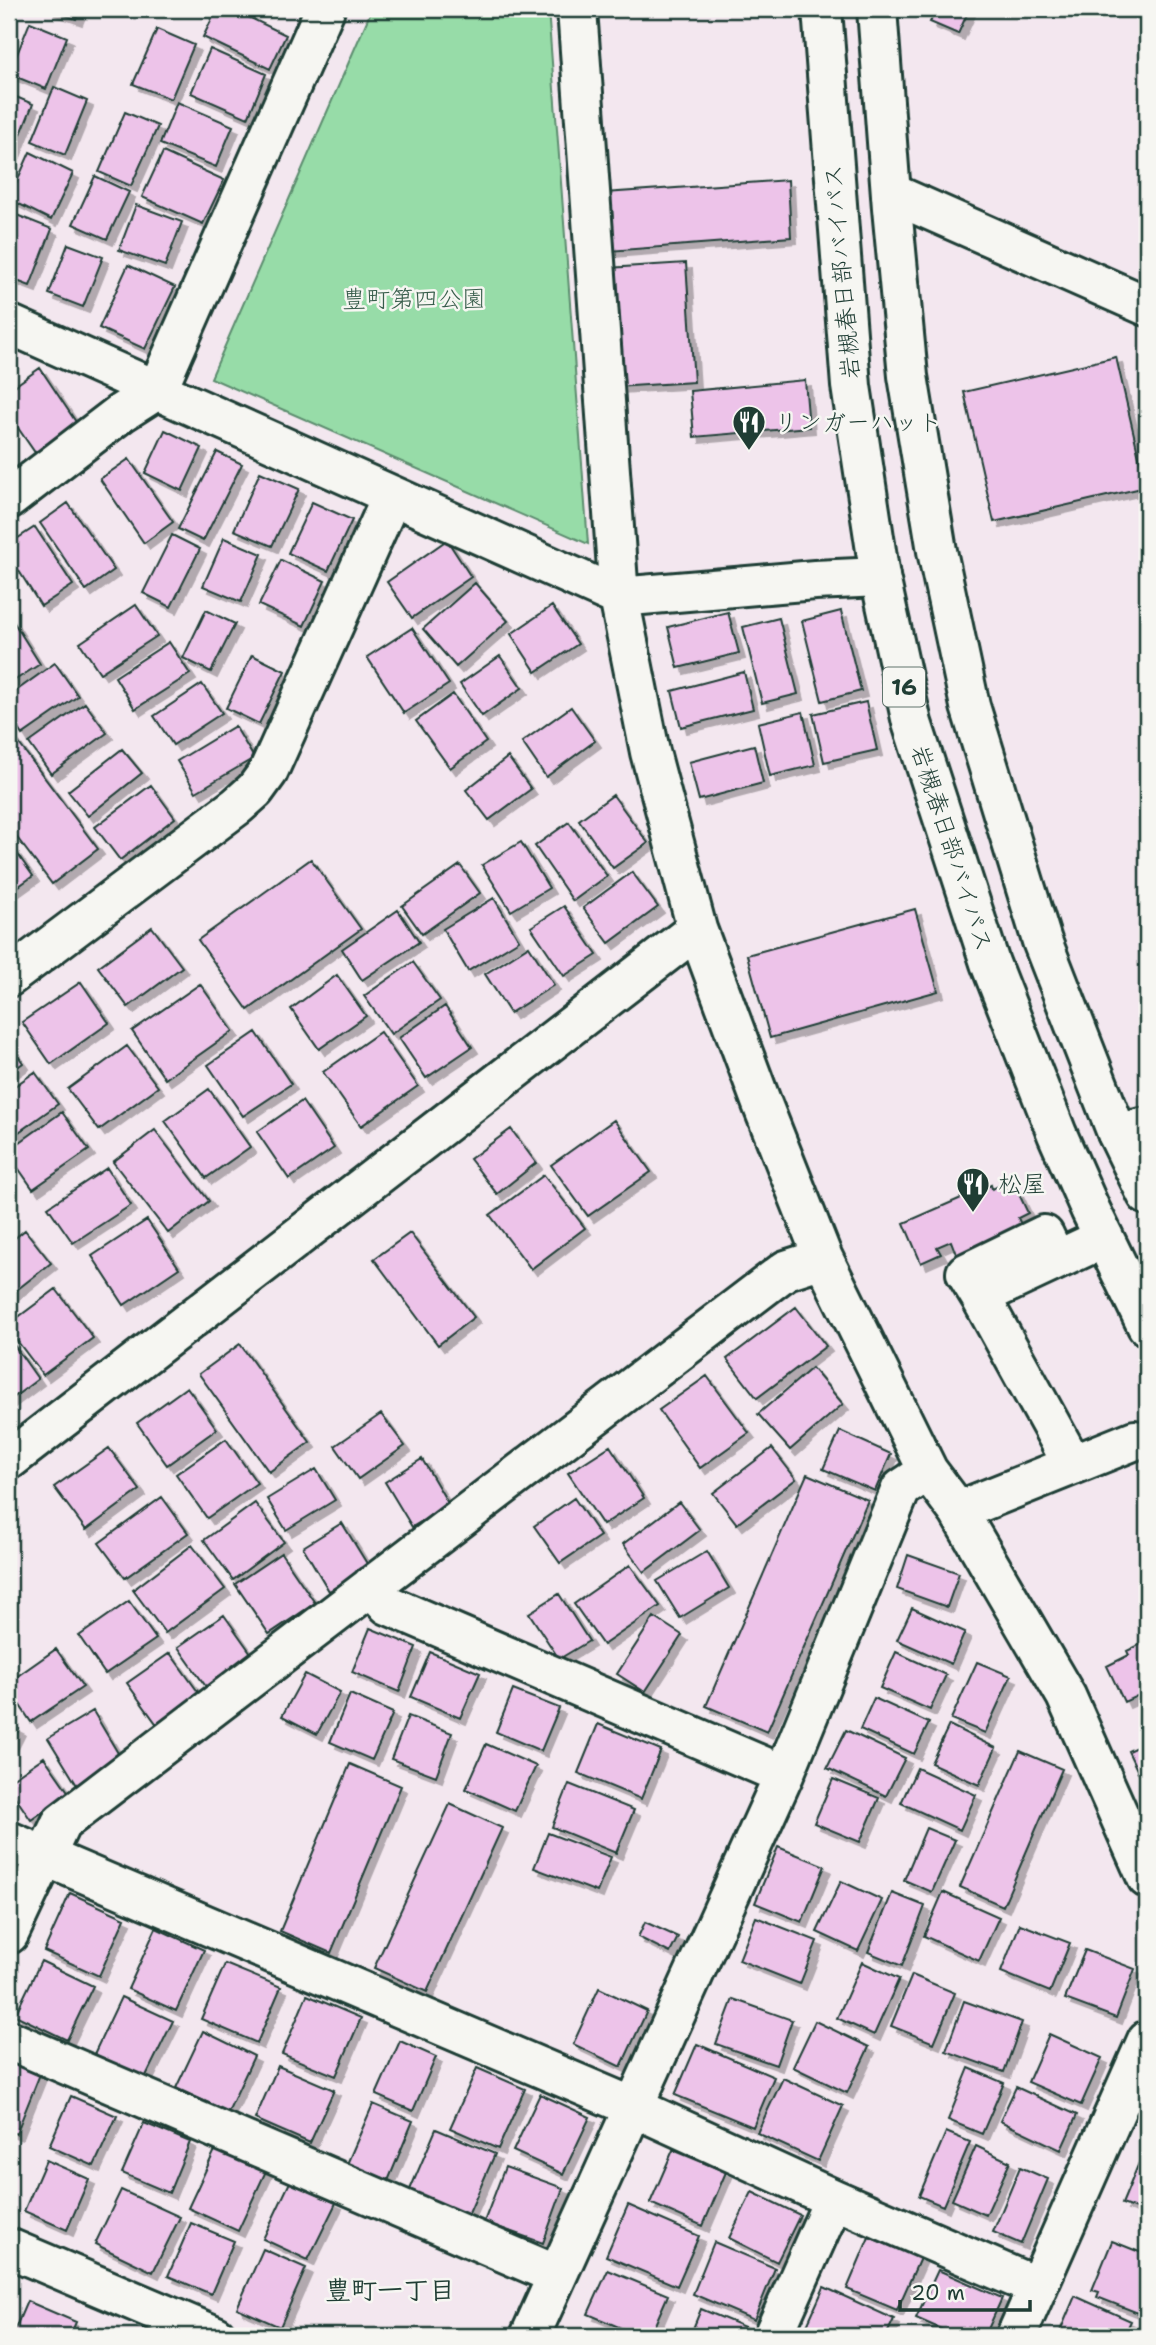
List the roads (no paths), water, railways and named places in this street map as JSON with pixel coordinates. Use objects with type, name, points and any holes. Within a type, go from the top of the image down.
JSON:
[{"type":"main road","points":[[9,499],[121,413],[157,390],[325,9]]},
{"type":"main road","points":[[577,9],[619,597],[650,752],[697,929],[823,1258],[928,1471],[958,1511],[1066,1696],[1147,1878]]},
{"type":"main road","name":"岩槻春日部バイパス","points":[[822,9],[851,386],[880,577],[912,723],[990,963],[1057,1134],[1147,1325]]},
{"type":"main road","name":"16","points":[[877,9],[908,376],[937,551],[971,706],[1042,941],[1132,1130],[1147,1195]]},
{"type":"main road","points":[[891,193],[1147,306]]},
{"type":"main road","points":[[9,324],[619,597],[880,577]]},
{"type":"main road","points":[[9,977],[255,790],[268,772],[392,496]]},
{"type":"main road","points":[[9,1460],[697,929]]},
{"type":"main road","points":[[1073,1465],[980,1296],[1104,1238]]},
{"type":"main road","points":[[9,1934],[61,1824],[786,1270],[823,1258]]},
{"type":"main road","points":[[958,1511],[1135,1440]]},
{"type":"main road","points":[[530,2336],[783,1775],[901,1489],[928,1471]]},
{"type":"main road","points":[[371,1587],[388,1605],[783,1775]]},
{"type":"main road","points":[[9,1841],[632,2107],[1037,2287]]},
{"type":"main road","points":[[9,2040],[557,2275]]},
{"type":"main road","points":[[1016,2336],[1147,2040]]},
{"type":"main road","points":[[773,2336],[834,2199]]},
{"type":"main road","points":[[9,2248],[216,2336]]},
{"type":"place","name":"リンガーハット","points":[[749,452]]},
{"type":"place","name":"松屋","points":[[973,1214]]},
{"type":"district","name":"豊町一丁目","points":[[390,2290]]},
{"type":"park label","name":"豊町第四公園","points":[[414,299]]}]
